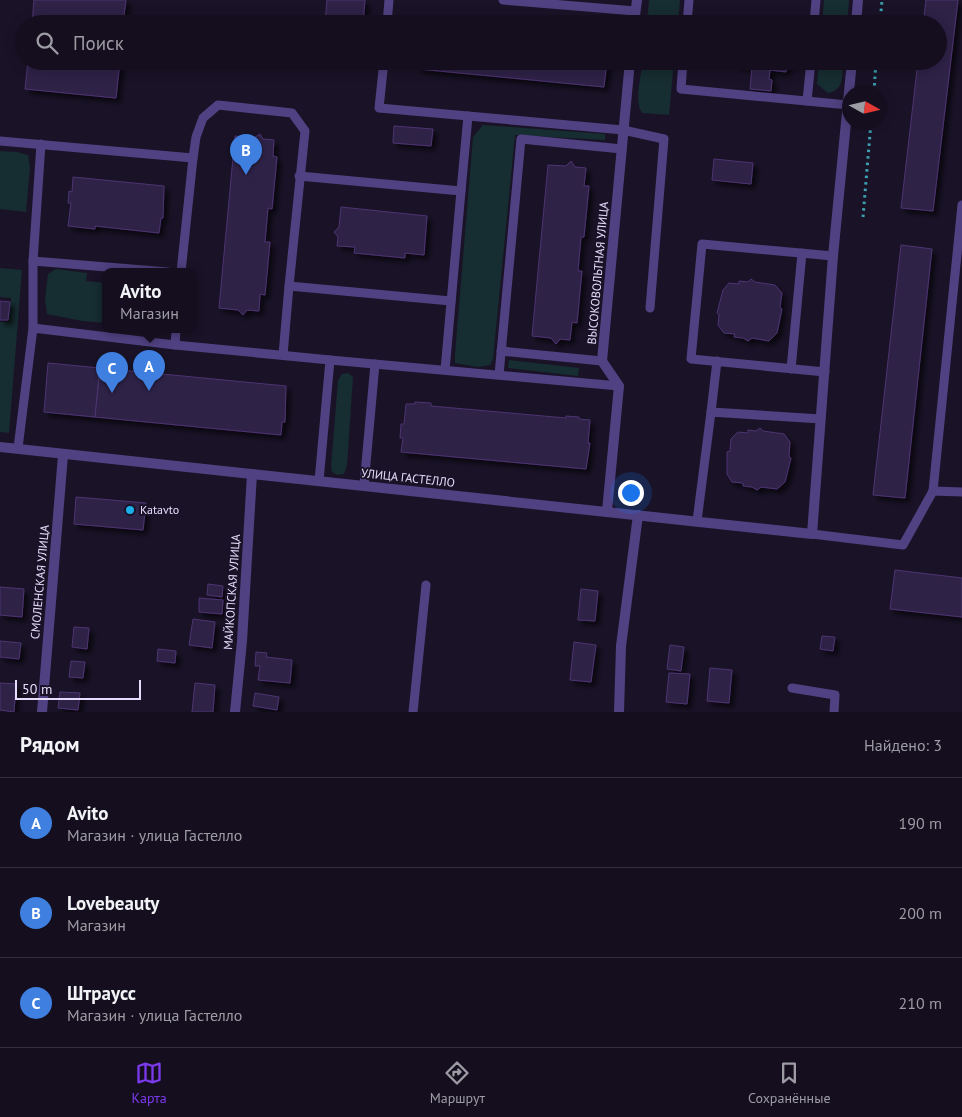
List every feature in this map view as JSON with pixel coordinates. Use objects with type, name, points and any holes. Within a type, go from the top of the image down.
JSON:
[{"type":"street","points":[[635,15],[637,0]]},
{"type":"street","points":[[857,15],[858,0]]},
{"type":"street","name":"ВЫСОКОВОЛЬТНАЯ УЛИЦА","points":[[619,386],[602,360],[629,70]]},
{"type":"street","points":[[850,85],[851,70]]},
{"type":"street","points":[[812,534],[833,256],[846,130]]},
{"type":"street","points":[[607,511],[619,386]]},
{"type":"street","name":"УЛИЦА ГАСТЕЛЛО","points":[[0,446],[64,455],[812,534]]},
{"type":"street","name":"СМОЛЕНСКАЯ УЛИЦА","points":[[42,712],[64,455]]},
{"type":"street","name":"МАЙКОПСКАЯ УЛИЦА","points":[[235,712],[242,641],[252,474]]},
{"type":"street","points":[[619,712],[621,646],[638,515]]},
{"type":"lane","points":[[388,15],[389,0]]},
{"type":"lane","points":[[503,0],[635,11]]},
{"type":"lane","points":[[688,15],[689,0]]},
{"type":"lane","points":[[815,15],[816,0]]},
{"type":"lane","points":[[383,70],[379,108],[623,130],[664,139],[650,308]]},
{"type":"lane","points":[[682,70],[681,89],[842,104]]},
{"type":"lane","points":[[807,101],[810,70]]},
{"type":"lane","points":[[181,268],[196,137],[203,118],[218,105],[292,113],[305,130],[283,355]]},
{"type":"lane","points":[[445,370],[468,116]]},
{"type":"lane","points":[[499,375],[521,139],[622,149]]},
{"type":"lane","points":[[0,140],[193,158]]},
{"type":"lane","points":[[18,448],[33,328],[33,261],[41,144]]},
{"type":"lane","points":[[299,176],[461,191]]},
{"type":"lane","points":[[812,534],[903,544],[933,491],[962,205]]},
{"type":"lane","points":[[825,372],[691,359],[702,244],[833,256]]},
{"type":"lane","points":[[791,368],[802,253]]},
{"type":"lane","points":[[33,261],[119,268]]},
{"type":"lane","points":[[289,286],[451,301]]},
{"type":"lane","points":[[33,328],[174,345],[619,386]]},
{"type":"lane","points":[[174,345],[176,333]]},
{"type":"lane","points":[[501,351],[602,360]]},
{"type":"lane","points":[[319,481],[330,360]]},
{"type":"lane","points":[[698,521],[716,361]]},
{"type":"lane","points":[[364,486],[375,364]]},
{"type":"lane","points":[[711,412],[821,419]]},
{"type":"lane","points":[[933,491],[962,492]]},
{"type":"lane","points":[[413,712],[426,585]]},
{"type":"lane","points":[[792,688],[835,694],[834,712]]},
{"type":"path","points":[[881,15],[882,0]]},
{"type":"path","points":[[874,85],[875,70]]},
{"type":"path","points":[[863,217],[870,130]]},
{"type":"green space","points":[[649,0],[680,0],[679,15],[648,15]]},
{"type":"green space","points":[[824,0],[849,0],[848,15],[823,15]]},
{"type":"green space","points":[[642,70],[673,70],[669,115],[642,113],[638,101]]},
{"type":"green space","points":[[818,70],[842,70],[842,81],[837,89],[828,93],[817,84]]},
{"type":"green space","points":[[483,125],[605,134],[605,140],[515,135],[493,359],[490,365],[478,367],[455,363],[455,354],[473,137]]},
{"type":"green space","points":[[0,151],[28,155],[30,167],[26,212],[0,209]]},
{"type":"green space","points":[[0,268],[22,270],[9,433],[0,432],[0,322],[9,322],[11,298],[0,297]]},
{"type":"green space","points":[[56,269],[87,273],[86,281],[102,283],[102,323],[47,314],[45,300],[48,274]]},
{"type":"green space","points":[[509,360],[579,368],[578,376],[508,368]]},
{"type":"green space","points":[[348,373],[353,377],[347,465],[344,474],[337,475],[332,472],[331,467],[338,380],[342,374]]},
{"type":"building","points":[[34,0],[126,0],[124,15],[33,15]]},
{"type":"building","points":[[327,0],[365,0],[364,15],[326,15]]},
{"type":"building","points":[[926,0],[958,0],[933,211],[901,208],[917,70],[947,70],[947,15],[924,15]]},
{"type":"building","points":[[27,70],[119,70],[116,98],[25,89]]},
{"type":"building","points":[[428,70],[606,70],[604,87]]},
{"type":"building","points":[[752,70],[770,70],[769,79],[772,80],[771,91],[750,89]]},
{"type":"building","points":[[770,70],[786,70],[786,72]]},
{"type":"building","points":[[394,126],[433,129],[431,146],[393,143]]},
{"type":"building","points":[[260,134],[263,139],[274,140],[273,156],[277,157],[272,209],[268,208],[265,242],[270,242],[265,295],[260,294],[259,311],[247,310],[243,315],[238,310],[219,308],[235,136],[254,138]]},
{"type":"building","points":[[714,159],[753,163],[751,184],[712,180]]},
{"type":"building","points":[[571,161],[575,167],[586,168],[584,186],[589,186],[584,237],[581,237],[578,271],[582,271],[577,323],[572,322],[570,340],[560,339],[556,344],[551,338],[532,336],[548,165],[566,166]]},
{"type":"building","points":[[73,177],[164,186],[163,218],[161,218],[159,233],[95,226],[95,229],[68,226],[71,203],[68,203],[69,191],[72,192]]},
{"type":"building","points":[[341,207],[427,216],[424,255],[405,253],[405,258],[354,253],[355,247],[337,246],[338,237],[334,232],[339,227]]},
{"type":"building","points":[[901,245],[932,249],[905,498],[873,495]]},
{"type":"building","points":[[751,279],[755,282],[775,285],[782,293],[780,307],[782,309],[777,333],[769,341],[752,338],[748,341],[743,338],[734,337],[735,334],[724,333],[718,325],[719,315],[717,313],[723,290],[729,283],[739,284],[739,281],[748,282]]},
{"type":"building","points":[[0,301],[10,302],[8,320],[0,320]]},
{"type":"building","points":[[48,363],[100,368],[95,417],[44,412]]},
{"type":"building","points":[[100,368],[286,386],[285,422],[282,422],[281,435],[95,417]]},
{"type":"building","points":[[415,402],[431,403],[431,406],[566,418],[566,416],[579,417],[579,419],[590,420],[588,443],[590,443],[586,469],[401,452],[403,438],[400,438],[401,424],[404,424],[406,404],[415,404]]},
{"type":"building","points":[[760,428],[763,431],[784,434],[790,442],[789,456],[791,458],[785,482],[777,489],[761,487],[757,490],[752,487],[743,486],[743,483],[732,482],[727,474],[727,452],[730,451],[731,439],[738,432],[748,433],[748,430],[756,431]]},
{"type":"building","points":[[76,497],[146,503],[143,530],[74,524]]},
{"type":"building","points":[[895,570],[962,578],[962,617],[890,609]]},
{"type":"building","points":[[208,584],[223,586],[222,597],[207,595]]},
{"type":"building","points":[[0,587],[24,589],[22,617],[0,615]]},
{"type":"building","points":[[581,589],[598,591],[595,621],[578,620]]},
{"type":"building","points":[[199,598],[223,600],[222,614],[199,612]]},
{"type":"building","points":[[193,619],[215,622],[212,648],[189,645]]},
{"type":"building","points":[[74,627],[89,628],[87,649],[72,647]]},
{"type":"building","points":[[822,636],[835,637],[833,651],[820,649]]},
{"type":"building","points":[[0,641],[21,643],[19,659],[0,657]]},
{"type":"building","points":[[574,642],[596,645],[591,682],[570,680]]},
{"type":"building","points":[[670,645],[684,647],[681,671],[667,669]]},
{"type":"building","points":[[158,649],[176,651],[175,663],[157,661]]},
{"type":"building","points":[[256,652],[267,653],[266,657],[292,660],[290,683],[258,680],[260,666],[255,666]]},
{"type":"building","points":[[71,661],[85,662],[83,678],[69,677]]},
{"type":"building","points":[[710,668],[732,670],[729,703],[707,701]]},
{"type":"building","points":[[669,673],[690,674],[687,704],[666,702]]},
{"type":"building","points":[[0,683],[16,684],[14,712],[0,710]]},
{"type":"building","points":[[195,683],[215,685],[213,712],[192,712]]},
{"type":"building","points":[[60,692],[80,693],[78,710],[58,708]]},
{"type":"building","points":[[255,693],[279,697],[277,710],[253,706]]},
{"type":"place","name":"Lovebeauty","points":[[246,175]]},
{"type":"place","name":"Avito","points":[[149,391]]},
{"type":"place","name":"Штраусс","points":[[112,393]]},
{"type":"place","name":"Katavto","points":[[130,510]]}]
